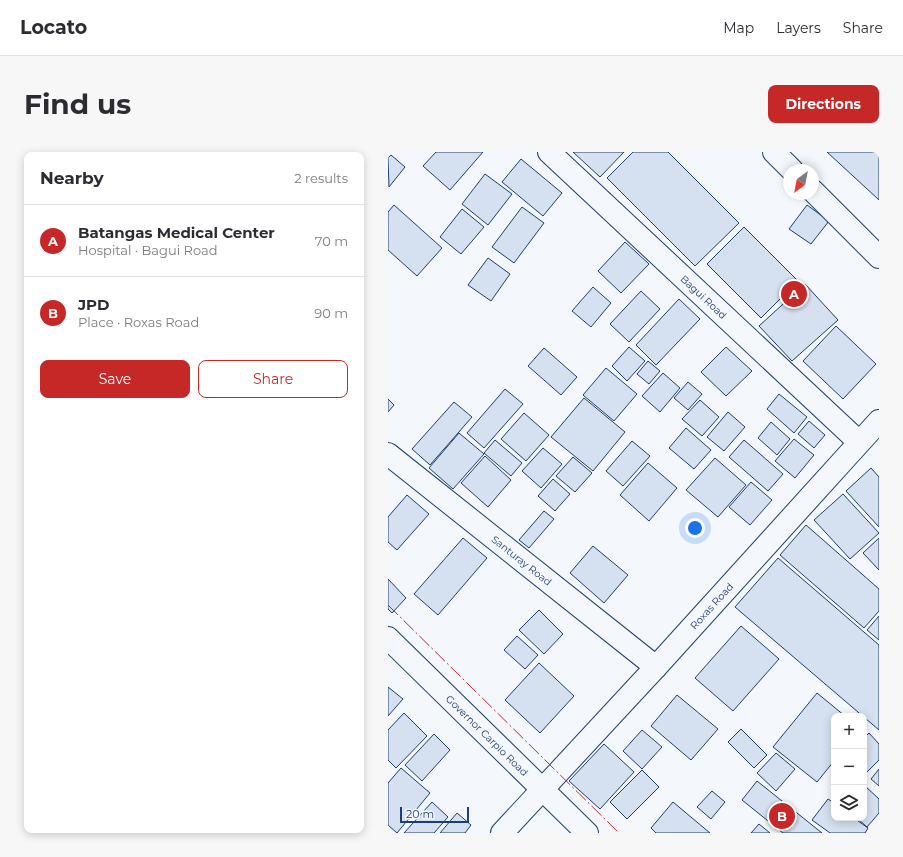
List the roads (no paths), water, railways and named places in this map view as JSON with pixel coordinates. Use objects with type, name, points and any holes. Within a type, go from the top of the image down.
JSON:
[{"type":"street","name":"Bagui Road","points":[[549,152],[859,442]]},
{"type":"street","points":[[774,152],[786,164]]},
{"type":"street","points":[[819,197],[879,257]]},
{"type":"street","name":"Roxas Road","points":[[502,833],[656,667],[879,421]]},
{"type":"street","name":"Santuray Road","points":[[388,454],[656,667]]},
{"type":"street","name":"Governor Carpio Road","points":[[388,638],[587,833]]},
{"type":"place","name":"Batangas Medical Center","points":[[794,294]]},
{"type":"place","name":"JPD","points":[[782,816]]}]
